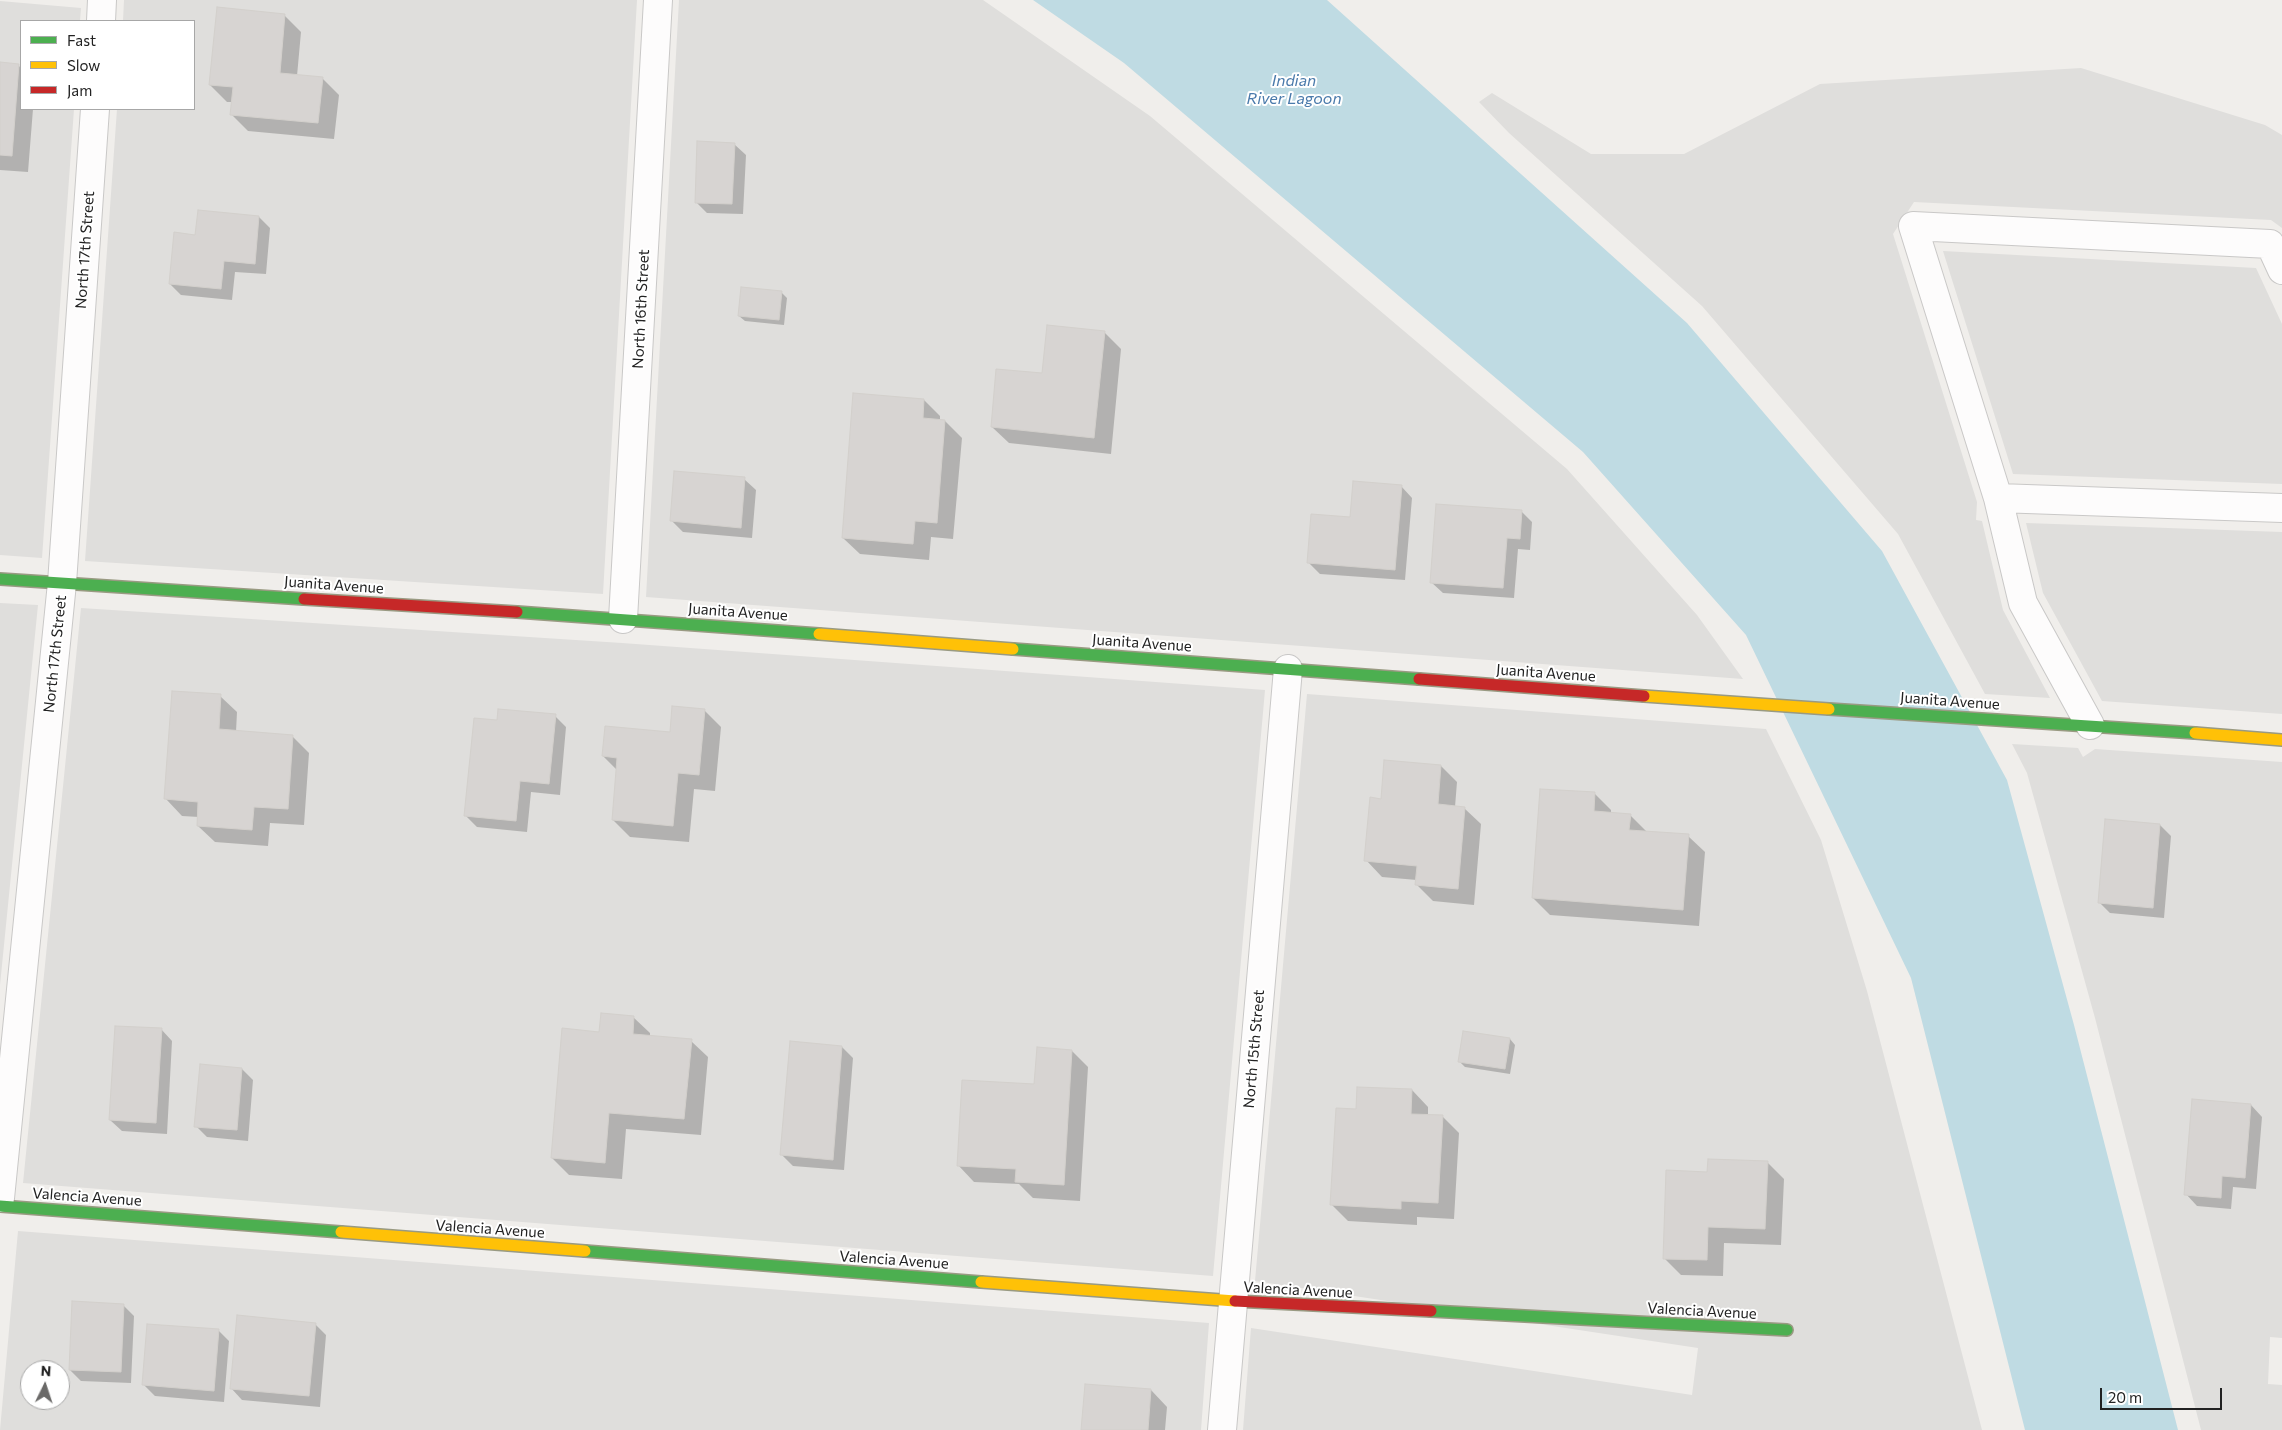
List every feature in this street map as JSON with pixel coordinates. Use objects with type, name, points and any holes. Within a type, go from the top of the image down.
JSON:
[{"type":"street","points":[[101,20],[102,0]]},
{"type":"street","name":"North 16th Street","points":[[623,619],[658,0]]},
{"type":"street","name":"North 17th Street","points":[[0,1198],[62,583],[95,110]]},
{"type":"street","points":[[2090,725],[2023,603],[1998,498],[1913,226],[2270,244],[2282,270]]},
{"type":"street","points":[[1998,498],[2282,508]]},
{"type":"street","name":"Juanita Avenue","points":[[0,579],[623,619],[1720,702],[2090,725],[2282,740]]},
{"type":"street","name":"North 15th Street","points":[[1222,1430],[1288,669]]},
{"type":"street","name":"Valencia Avenue","points":[[0,1206],[1232,1301],[1787,1330]]},
{"type":"shaded area","points":[[124,0],[637,0],[603,594],[85,561],[117,110],[195,110],[195,20],[123,20]]},
{"type":"shaded area","points":[[679,0],[983,0],[1150,116],[1567,469],[1697,615],[1743,679],[646,597]]},
{"type":"shaded area","points":[[0,1],[81,8],[80,20],[20,20],[20,110],[74,110],[42,558],[0,555]]},
{"type":"shaded area","points":[[2081,68],[2265,125],[2282,135],[2282,228],[2271,220],[1914,202],[1893,234],[1977,502],[1976,520],[1982,521],[2003,610],[2050,698],[1985,694],[1898,534],[1702,306],[1509,133],[1479,102],[1492,93],[1591,154],[1684,154],[1820,84]]},
{"type":"shaded area","points":[[1943,251],[2256,268],[2282,324],[2282,484],[2013,474]]},
{"type":"shaded area","points":[[2026,523],[2282,532],[2282,714],[2102,701],[2043,593]]},
{"type":"shaded area","points":[[0,603],[38,605],[0,985]]},
{"type":"shaded area","points":[[81,608],[622,643],[1265,690],[1213,1276],[23,1183]]},
{"type":"shaded area","points":[[1307,694],[1766,729],[1821,840],[1867,991],[1982,1430],[1243,1430],[1251,1328],[1692,1395],[1698,1348],[1255,1281]]},
{"type":"shaded area","points":[[2012,744],[2078,748],[2083,757],[2095,749],[2282,762],[2282,1338],[2270,1337],[2268,1384],[2282,1385],[2282,1430],[2201,1430],[2095,1018],[2027,773]]},
{"type":"shaded area","points":[[18,1231],[1209,1323],[1201,1430],[0,1430]]},
{"type":"water","name":"Indian River Lagoon","points":[[1033,0],[1327,0],[1687,323],[1882,551],[2007,780],[2074,1025],[2178,1430],[2025,1430],[1911,978],[1746,635],[1583,452],[1124,63]]},
{"type":"building","points":[[217,7],[285,14],[280,73],[323,77],[318,123],[230,115],[233,87],[209,85]]},
{"type":"building","points":[[0,62],[19,64],[12,156],[0,155]]},
{"type":"building","points":[[697,141],[735,143],[732,204],[695,203]]},
{"type":"building","points":[[198,210],[259,216],[255,264],[224,261],[221,289],[169,284],[174,232],[195,235]]},
{"type":"building","points":[[741,287],[782,291],[779,320],[738,316]]},
{"type":"building","points":[[1047,325],[1105,331],[1094,438],[991,427],[996,369],[1042,373]]},
{"type":"building","points":[[853,393],[924,399],[923,418],[945,420],[937,523],[915,521],[913,544],[842,538]]},
{"type":"building","points":[[674,471],[745,477],[741,528],[670,521]]},
{"type":"building","points":[[1353,481],[1402,485],[1395,570],[1307,563],[1311,514],[1350,517]]},
{"type":"building","points":[[1436,504],[1522,510],[1520,539],[1507,538],[1503,588],[1430,583]]},
{"type":"building","points":[[172,691],[221,694],[219,729],[293,735],[288,809],[254,807],[252,830],[197,826],[198,802],[164,799]]},
{"type":"building","points":[[672,706],[705,709],[699,775],[678,773],[673,826],[612,820],[617,758],[602,756],[605,726],[670,732]]},
{"type":"building","points":[[498,709],[556,714],[549,784],[520,781],[516,821],[464,816],[474,718],[497,720]]},
{"type":"building","points":[[1384,760],[1441,765],[1438,804],[1465,807],[1458,889],[1415,885],[1417,866],[1364,861],[1370,797],[1381,799]]},
{"type":"building","points":[[1540,789],[1595,792],[1594,811],[1631,814],[1629,830],[1689,834],[1683,910],[1532,898]]},
{"type":"building","points":[[2105,819],[2160,824],[2153,908],[2098,903]]},
{"type":"building","points":[[601,1013],[634,1016],[633,1034],[692,1039],[684,1119],[609,1113],[605,1163],[551,1158],[562,1028],[599,1032]]},
{"type":"building","points":[[115,1026],[162,1028],[156,1123],[109,1120]]},
{"type":"building","points":[[1463,1031],[1510,1038],[1505,1069],[1458,1062]]},
{"type":"building","points":[[790,1041],[842,1046],[833,1160],[780,1155]]},
{"type":"building","points":[[1037,1047],[1072,1050],[1064,1185],[1015,1182],[1016,1169],[957,1166],[962,1080],[1034,1084]]},
{"type":"building","points":[[200,1064],[242,1068],[237,1130],[194,1127]]},
{"type":"building","points":[[1357,1087],[1412,1089],[1411,1114],[1443,1115],[1438,1203],[1401,1201],[1401,1209],[1330,1205],[1336,1108],[1356,1109]]},
{"type":"building","points":[[2192,1099],[2251,1104],[2245,1178],[2222,1176],[2221,1198],[2184,1195]]},
{"type":"building","points":[[1708,1159],[1768,1161],[1765,1229],[1708,1227],[1707,1260],[1663,1259],[1666,1170],[1707,1172]]},
{"type":"building","points":[[72,1301],[124,1304],[121,1372],[70,1370]]},
{"type":"building","points":[[237,1315],[316,1323],[309,1396],[230,1389]]},
{"type":"building","points":[[147,1324],[219,1329],[214,1391],[142,1385]]},
{"type":"building","points":[[1085,1384],[1151,1389],[1148,1430],[1081,1430]]},
{"type":"traffic: fast","points":[[0,579],[304,599]]},
{"type":"traffic: fast","points":[[517,612],[819,634]]},
{"type":"traffic: fast","points":[[1013,649],[1419,679]]},
{"type":"traffic: fast","points":[[1829,709],[2195,733]]},
{"type":"traffic: fast","points":[[0,1206],[341,1232]]},
{"type":"traffic: fast","points":[[585,1251],[981,1282]]},
{"type":"traffic: fast","points":[[1431,1311],[1787,1330]]},
{"type":"traffic: slow","points":[[819,634],[1013,649]]},
{"type":"traffic: slow","points":[[1644,696],[1829,709]]},
{"type":"traffic: slow","points":[[2195,733],[2282,740]]},
{"type":"traffic: slow","points":[[341,1232],[585,1251]]},
{"type":"traffic: slow","points":[[981,1282],[1235,1301]]},
{"type":"traffic: jam","points":[[304,599],[517,612]]},
{"type":"traffic: jam","points":[[1419,679],[1644,696]]},
{"type":"traffic: jam","points":[[1235,1301],[1431,1311]]}]
